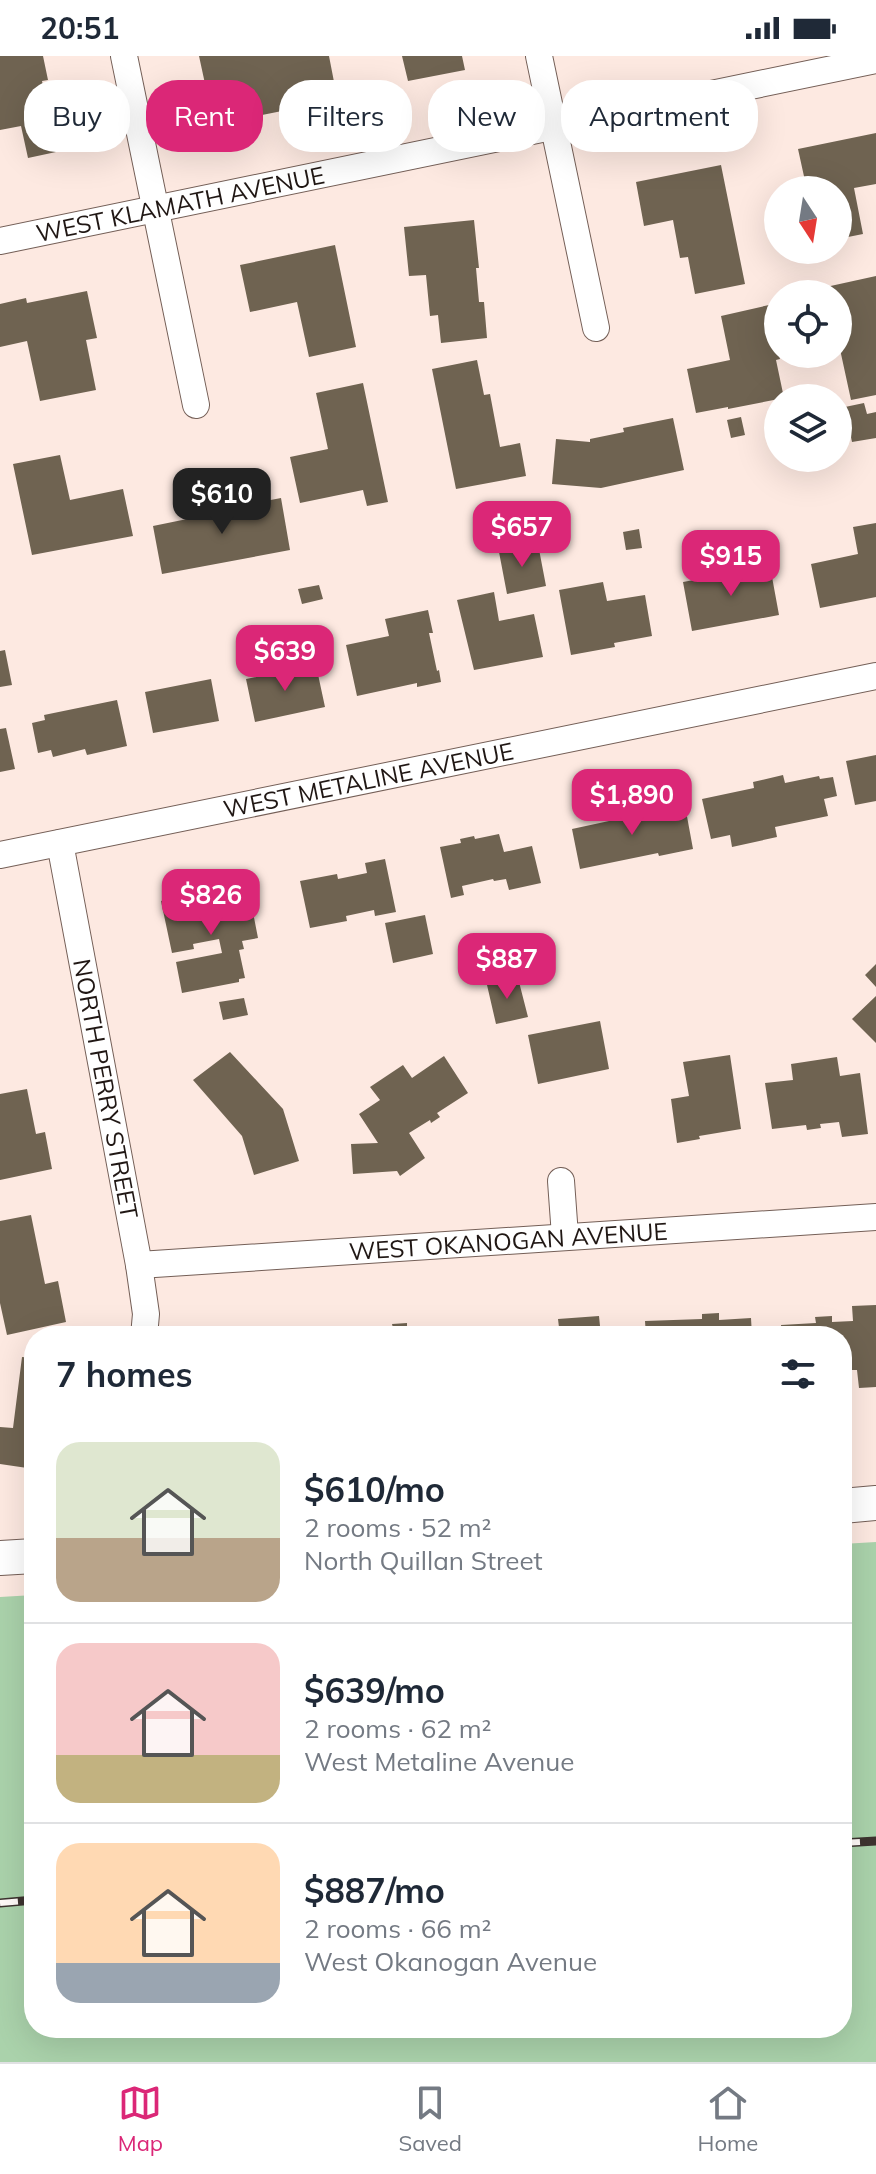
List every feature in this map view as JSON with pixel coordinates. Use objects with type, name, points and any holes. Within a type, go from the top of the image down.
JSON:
[{"type":"street","points":[[124,56],[196,405]]},
{"type":"street","points":[[539,56],[596,328]]},
{"type":"street","name":"WEST KLAMATH AVENUE","points":[[0,241],[876,60]]},
{"type":"street","name":"WEST METALINE AVENUE","points":[[0,855],[876,676]]},
{"type":"street","name":"NORTH PERRY STREET","points":[[60,843],[139,1265],[145,1326]]},
{"type":"street","points":[[561,1181],[565,1236]]},
{"type":"street","name":"WEST OKANOGAN AVENUE","points":[[139,1265],[876,1217]]},
{"type":"street","points":[[852,1505],[876,1503]]},
{"type":"street","points":[[0,1558],[24,1557]]},
{"type":"green space","points":[[876,1542],[876,2062],[0,2062],[0,1597],[24,1596],[24,2038],[852,2038],[852,1543]]},
{"type":"building","points":[[0,56],[43,56],[48,80],[24,80],[24,140],[21,126],[0,130]]},
{"type":"building","points":[[199,56],[329,56],[334,80],[279,80],[279,112],[263,115],[263,80],[204,80]]},
{"type":"building","points":[[402,56],[462,56],[465,70],[408,80]]},
{"type":"building","points":[[876,133],[876,184],[854,188],[863,234],[852,236],[852,176],[804,176],[798,149]]},
{"type":"building","points":[[27,152],[56,152],[28,158]]},
{"type":"building","points":[[721,165],[745,284],[695,294],[688,257],[680,258],[673,220],[644,226],[636,182]]},
{"type":"building","points":[[474,220],[479,302],[484,302],[487,338],[441,343],[438,315],[430,316],[426,275],[409,276],[404,227]]},
{"type":"building","points":[[335,245],[356,347],[309,357],[297,302],[250,312],[240,265]]},
{"type":"building","points":[[876,276],[876,395],[852,400],[852,384],[848,384],[844,368],[852,368],[852,281]]},
{"type":"building","points":[[87,291],[97,338],[86,340],[96,390],[40,401],[27,341],[0,347],[0,304],[26,298],[27,303]]},
{"type":"building","points":[[764,306],[764,368],[778,368],[781,384],[764,384],[764,402],[696,413],[687,369],[730,360],[721,316]]},
{"type":"building","points":[[477,360],[484,395],[490,394],[500,447],[520,443],[526,476],[456,489],[432,369]]},
{"type":"building","points":[[363,383],[388,502],[367,506],[363,490],[300,503],[290,457],[328,449],[316,393]]},
{"type":"building","points":[[864,403],[867,414],[876,412],[876,438],[852,442],[852,406]]},
{"type":"building","points":[[741,417],[745,435],[731,438],[727,420]]},
{"type":"building","points":[[673,418],[684,470],[601,488],[552,484],[556,439],[590,442],[590,439],[624,432],[623,428]]},
{"type":"building","points":[[60,455],[70,500],[123,489],[133,536],[32,555],[13,464]]},
{"type":"building","points":[[281,498],[290,550],[162,574],[153,526]]},
{"type":"building","points":[[876,523],[876,597],[820,608],[811,564],[858,554],[853,527]]},
{"type":"building","points":[[639,529],[642,548],[626,550],[623,532]]},
{"type":"building","points":[[538,544],[546,586],[507,594],[499,552]]},
{"type":"building","points":[[770,566],[779,615],[692,631],[683,582]]},
{"type":"building","points":[[603,582],[607,601],[645,595],[652,636],[571,655],[559,590]]},
{"type":"building","points":[[319,585],[323,599],[302,604],[298,589]]},
{"type":"building","points":[[494,592],[499,621],[534,614],[543,657],[474,670],[457,600]]},
{"type":"building","points":[[428,610],[433,633],[429,633],[441,682],[417,687],[417,683],[357,696],[346,645],[389,636],[385,619]]},
{"type":"building","points":[[5,650],[12,685],[0,687],[0,651]]},
{"type":"building","points":[[316,665],[325,707],[255,722],[246,679]]},
{"type":"building","points":[[211,679],[219,721],[153,733],[145,692]]},
{"type":"building","points":[[117,700],[127,746],[87,755],[85,749],[53,757],[51,750],[38,753],[32,723],[45,720],[44,715]]},
{"type":"building","points":[[6,728],[15,769],[0,772],[0,729]]},
{"type":"building","points":[[876,755],[876,801],[855,805],[846,761]]},
{"type":"building","points":[[783,775],[785,783],[819,776],[820,779],[833,777],[837,796],[824,799],[828,816],[775,827],[777,837],[732,847],[730,835],[711,839],[702,799],[754,788],[753,782]]},
{"type":"building","points":[[641,807],[642,814],[657,812],[658,817],[686,811],[693,849],[580,869],[572,829],[609,821],[608,814]]},
{"type":"building","points":[[499,834],[504,852],[532,846],[541,883],[509,890],[506,879],[493,879],[462,886],[464,895],[451,898],[440,847],[461,843],[460,839]]},
{"type":"building","points":[[385,859],[396,912],[375,916],[374,910],[346,916],[347,921],[310,928],[300,881],[337,874],[338,879],[367,873],[365,863]]},
{"type":"building","points":[[248,887],[258,938],[242,941],[244,949],[239,950],[245,978],[239,979],[239,982],[182,993],[176,962],[222,953],[219,939],[193,944],[194,949],[172,953],[161,901],[182,896],[184,906],[212,900],[211,895]]},
{"type":"building","points":[[425,915],[433,954],[393,963],[385,923]]},
{"type":"building","points":[[876,964],[876,987],[865,975]]},
{"type":"building","points":[[518,978],[528,1017],[496,1024],[487,985]]},
{"type":"building","points":[[876,996],[876,1043],[852,1019]]},
{"type":"building","points":[[244,998],[248,1015],[223,1020],[219,1002]]},
{"type":"building","points":[[600,1021],[609,1069],[538,1084],[528,1035]]},
{"type":"building","points":[[230,1052],[283,1109],[299,1161],[254,1175],[242,1136],[193,1080]]},
{"type":"building","points":[[730,1055],[741,1129],[677,1143],[671,1099],[689,1096],[683,1062]]},
{"type":"building","points":[[444,1056],[468,1093],[437,1113],[440,1117],[409,1133],[425,1158],[400,1176],[397,1171],[353,1174],[351,1144],[378,1143],[359,1114],[380,1100],[370,1087],[403,1065],[412,1078]]},
{"type":"building","points":[[837,1057],[840,1076],[860,1073],[868,1134],[842,1137],[839,1122],[820,1124],[821,1128],[807,1130],[806,1125],[772,1129],[765,1083],[793,1080],[791,1064]]},
{"type":"building","points":[[27,1089],[36,1134],[45,1132],[52,1169],[0,1180],[0,1094]]},
{"type":"building","points":[[31,1215],[45,1284],[58,1281],[66,1322],[24,1326],[24,1331],[7,1335],[0,1303],[0,1221]]},
{"type":"building","points":[[876,1305],[876,1387],[859,1388],[857,1370],[852,1370],[852,1326],[781,1326],[816,1323],[815,1317],[832,1316],[832,1322],[853,1321],[852,1306]]},
{"type":"building","points":[[719,1313],[719,1320],[751,1318],[751,1326],[645,1326],[645,1321],[702,1319],[702,1314]]},
{"type":"building","points":[[599,1316],[600,1326],[559,1326],[558,1319]]},
{"type":"building","points":[[24,1357],[24,1468],[0,1464],[0,1427],[13,1428]]},
{"type":"railway","points":[[852,1842],[876,1841]]},
{"type":"railway","points":[[0,1903],[24,1901]]}]
